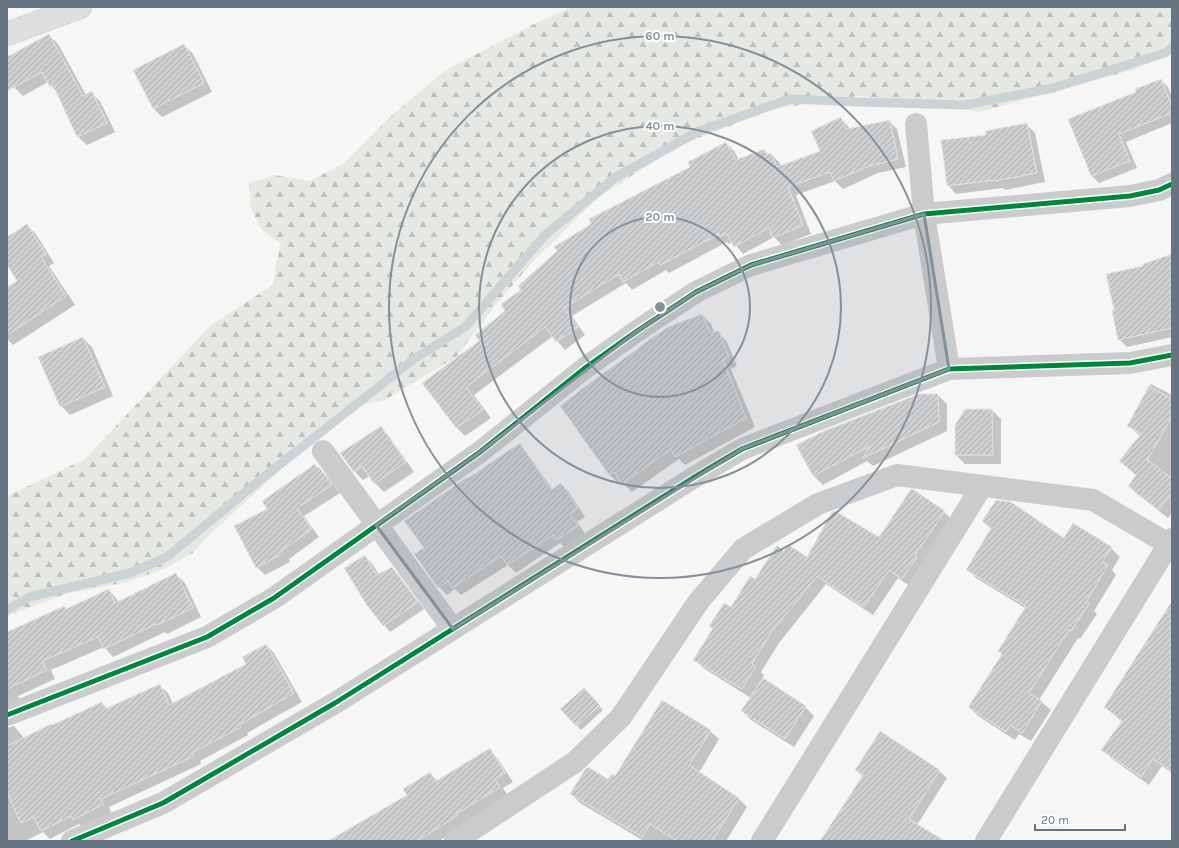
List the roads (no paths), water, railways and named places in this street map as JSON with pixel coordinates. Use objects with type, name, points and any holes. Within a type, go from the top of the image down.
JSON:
[{"type":"main road","points":[[7,34],[80,7]]},
{"type":"street","points":[[916,124],[924,214],[949,369]]},
{"type":"street","points":[[7,715],[207,637],[274,598],[480,452],[585,368],[637,331],[696,292],[751,265],[924,214],[1130,196],[1159,190],[1172,184]]},
{"type":"street","points":[[72,841],[164,803],[336,703],[693,478],[742,449],[949,369],[1130,363],[1172,355]]},
{"type":"street","points":[[323,451],[453,629]]},
{"type":"street","points":[[455,841],[575,762],[621,717],[699,602],[744,549],[818,504],[897,475],[1093,500],[1171,543],[986,841]]},
{"type":"street","points":[[762,841],[982,486]]},
{"type":"waterway","points":[[7,610],[29,597],[130,573],[167,557],[255,484],[414,359],[465,327],[545,235],[616,177],[699,131],[790,99],[965,105],[1053,88],[1165,53],[1172,48]]}]
